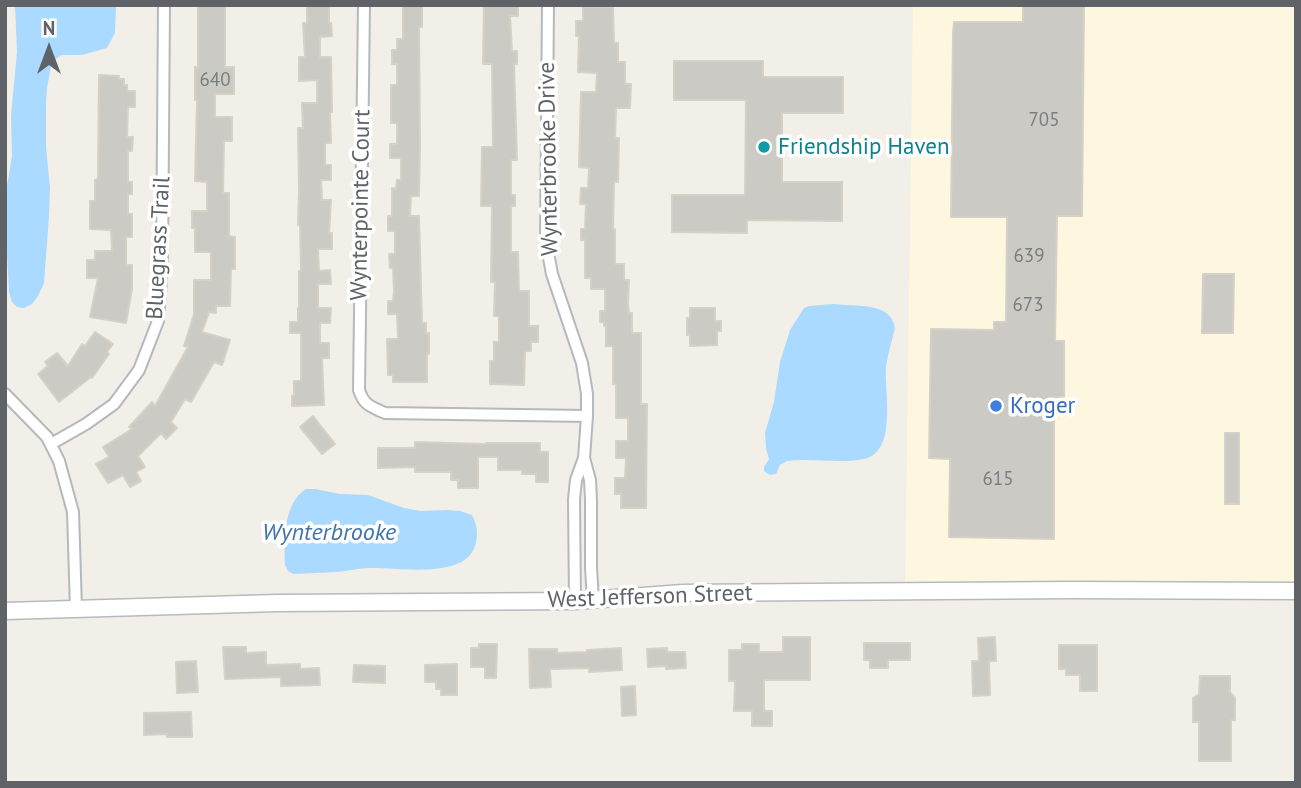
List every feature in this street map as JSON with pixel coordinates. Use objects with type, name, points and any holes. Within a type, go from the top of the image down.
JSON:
[{"type":"street","name":"Bluegrass Trail","points":[[51,444],[114,404],[139,370],[158,321],[162,265],[164,5]]},
{"type":"street","name":"Wynterpointe Court","points":[[364,5],[359,390],[365,403],[386,413],[587,416]]},
{"type":"street","name":"Wynterbrooke Drive","points":[[548,5],[546,242],[552,274],[582,363],[587,394],[583,458],[590,480],[593,600]]},
{"type":"street","points":[[5,394],[47,437],[59,461],[73,512],[76,610]]},
{"type":"street","points":[[575,601],[574,499],[576,480],[583,458]]},
{"type":"street","name":"West Jefferson Street","points":[[5,611],[277,603],[575,601],[683,593],[1296,591]]},
{"type":"shaded area","points":[[913,5],[1296,5],[1296,591],[905,593]]},
{"type":"water","points":[[15,5],[116,5],[115,33],[107,48],[82,55],[62,55],[51,66],[46,103],[50,188],[44,283],[32,304],[24,308],[17,307],[12,302],[9,292],[5,212],[12,156],[11,116],[17,52]]},
{"type":"water","points":[[834,304],[879,309],[892,319],[895,328],[886,366],[887,419],[882,445],[875,454],[864,459],[787,461],[780,465],[776,474],[770,475],[764,471],[769,459],[765,433],[774,402],[780,362],[790,330],[804,308]]},
{"type":"water","name":"Wynterbrooke","points":[[306,489],[368,495],[421,511],[460,511],[472,515],[477,530],[475,546],[468,557],[458,564],[444,568],[366,568],[293,574],[285,565],[286,523],[293,503]]},
{"type":"building","points":[[198,5],[225,5],[225,67],[234,67],[234,94],[215,94],[215,117],[232,117],[232,141],[224,141],[223,193],[229,193],[229,236],[235,237],[235,269],[231,269],[230,306],[216,306],[216,313],[209,312],[202,332],[230,340],[222,365],[214,362],[191,402],[185,399],[171,422],[177,428],[166,439],[161,433],[138,456],[145,467],[136,472],[141,481],[130,487],[123,475],[108,483],[96,464],[109,457],[103,447],[132,429],[129,427],[152,402],[155,406],[188,347],[184,346],[194,314],[194,280],[211,280],[211,252],[195,252],[195,228],[192,228],[192,211],[207,211],[207,182],[195,181]]},
{"type":"building","points":[[307,5],[329,5],[331,23],[332,36],[320,37],[320,57],[331,57],[331,143],[325,143],[325,165],[331,165],[331,180],[321,180],[322,200],[331,200],[329,234],[332,233],[332,249],[318,249],[319,271],[330,270],[331,284],[318,284],[318,308],[331,308],[330,323],[320,323],[320,343],[329,343],[329,358],[322,358],[324,405],[292,406],[294,381],[301,381],[301,333],[290,333],[290,322],[298,322],[301,271],[298,128],[303,128],[302,103],[317,103],[317,80],[299,81],[299,57],[305,57],[303,23],[307,23]]},
{"type":"building","points":[[403,5],[422,5],[422,27],[419,27],[419,196],[411,196],[410,216],[419,216],[422,323],[426,323],[426,333],[429,333],[427,382],[393,382],[393,375],[388,375],[387,339],[398,339],[397,314],[388,314],[388,301],[393,301],[394,291],[389,254],[395,254],[395,231],[388,231],[388,216],[392,216],[392,188],[396,189],[397,180],[401,180],[401,158],[390,158],[390,144],[397,144],[397,123],[391,123],[391,85],[397,85],[397,64],[392,64],[392,50],[397,50],[397,39],[403,39]]},
{"type":"building","points":[[484,5],[518,5],[518,16],[510,16],[512,51],[517,51],[517,64],[514,64],[517,160],[511,160],[511,195],[515,195],[515,206],[511,206],[511,252],[518,252],[519,291],[529,291],[529,326],[538,326],[538,342],[531,342],[531,351],[525,351],[524,385],[490,384],[490,361],[494,361],[494,342],[499,342],[499,316],[494,316],[495,282],[491,282],[492,206],[481,206],[482,147],[493,147],[492,64],[483,64]]},
{"type":"building","points":[[1023,5],[1084,5],[1082,216],[1057,216],[1055,341],[1064,341],[1064,397],[1054,397],[1054,539],[949,537],[950,459],[929,458],[931,329],[994,330],[994,322],[1006,322],[1007,217],[951,217],[954,22],[1023,22]]},
{"type":"building","points":[[583,7],[613,7],[614,43],[618,43],[618,62],[625,62],[625,84],[631,84],[630,108],[616,108],[615,138],[619,138],[618,182],[614,181],[613,229],[615,264],[624,264],[624,280],[629,280],[628,303],[629,313],[632,313],[632,333],[641,333],[641,404],[647,404],[646,508],[621,508],[621,494],[615,494],[615,478],[625,478],[626,458],[616,458],[616,441],[628,441],[628,418],[616,418],[613,346],[606,346],[606,326],[604,322],[600,322],[600,311],[605,311],[605,289],[591,289],[591,278],[585,278],[585,240],[581,240],[581,229],[585,229],[586,204],[580,204],[581,188],[588,188],[589,168],[579,167],[581,92],[596,92],[597,73],[578,72],[579,36],[576,36],[576,21],[583,21]]},
{"type":"building","name":"Friendship Haven","points":[[674,61],[763,61],[763,77],[843,77],[843,113],[782,113],[782,182],[842,182],[842,221],[747,220],[747,233],[672,232],[672,195],[745,195],[746,100],[674,100]]},
{"type":"building","points":[[99,75],[119,76],[118,79],[124,79],[127,91],[135,91],[135,107],[128,107],[127,137],[133,137],[132,151],[128,151],[128,182],[132,182],[132,194],[128,194],[128,214],[132,214],[132,237],[126,237],[126,265],[132,265],[132,289],[126,323],[90,317],[98,278],[87,278],[87,260],[95,260],[95,251],[112,251],[111,230],[90,229],[90,201],[95,201],[95,180],[98,179]]},
{"type":"building","points":[[1203,274],[1234,274],[1233,333],[1202,333]]},
{"type":"building","points":[[690,308],[715,308],[715,321],[721,321],[721,331],[717,331],[717,345],[690,346],[687,318],[690,318]]},
{"type":"building","points":[[95,332],[113,344],[107,352],[109,354],[92,378],[59,402],[38,374],[48,366],[45,362],[57,353],[68,366],[82,344],[85,346]]},
{"type":"building","points":[[313,416],[335,444],[322,454],[300,427]]},
{"type":"building","points":[[1225,433],[1239,433],[1239,504],[1225,504]]},
{"type":"building","points":[[415,442],[540,443],[540,452],[548,452],[548,482],[536,482],[536,474],[522,474],[522,470],[498,470],[498,457],[478,457],[478,488],[458,488],[458,480],[451,480],[451,472],[415,472],[415,467],[378,468],[378,448],[415,448]]},
{"type":"building","points":[[783,637],[810,637],[810,680],[764,680],[764,711],[772,711],[772,726],[752,726],[752,711],[734,711],[735,681],[729,681],[729,650],[742,650],[742,644],[759,644],[759,652],[783,652]]},
{"type":"building","points":[[995,637],[996,661],[989,661],[990,695],[973,696],[972,661],[979,661],[978,638]]},
{"type":"building","points":[[864,643],[910,643],[910,660],[888,660],[888,668],[870,668],[870,660],[864,660]]},
{"type":"building","points":[[479,644],[497,644],[496,678],[485,678],[485,667],[471,667],[471,648],[479,648]]},
{"type":"building","points":[[1059,645],[1097,645],[1097,691],[1080,691],[1080,675],[1066,675],[1066,669],[1059,669]]},
{"type":"building","points":[[223,647],[246,647],[246,653],[266,652],[266,665],[300,664],[300,669],[319,668],[320,685],[281,686],[281,677],[225,679]]},
{"type":"building","points":[[621,648],[622,670],[589,672],[589,668],[550,669],[551,687],[530,688],[529,649],[557,649],[557,653]]},
{"type":"building","points":[[667,648],[667,652],[685,652],[686,668],[648,667],[647,649]]},
{"type":"building","points":[[196,661],[198,692],[177,693],[176,662]]},
{"type":"building","points":[[457,664],[457,695],[441,695],[441,689],[436,689],[436,682],[425,682],[425,665]]},
{"type":"building","points":[[354,665],[385,666],[385,683],[353,682]]},
{"type":"building","points":[[1200,676],[1230,676],[1230,692],[1235,698],[1235,720],[1231,720],[1231,761],[1199,761],[1199,722],[1193,722],[1193,698],[1199,694]]},
{"type":"building","points":[[635,686],[636,715],[622,716],[621,687]]},
{"type":"building","points":[[191,712],[192,737],[144,735],[144,713]]},
{"type":"place","name":"Friendship Haven","points":[[764,147]]},
{"type":"place","name":"Kroger","points":[[996,406]]}]
